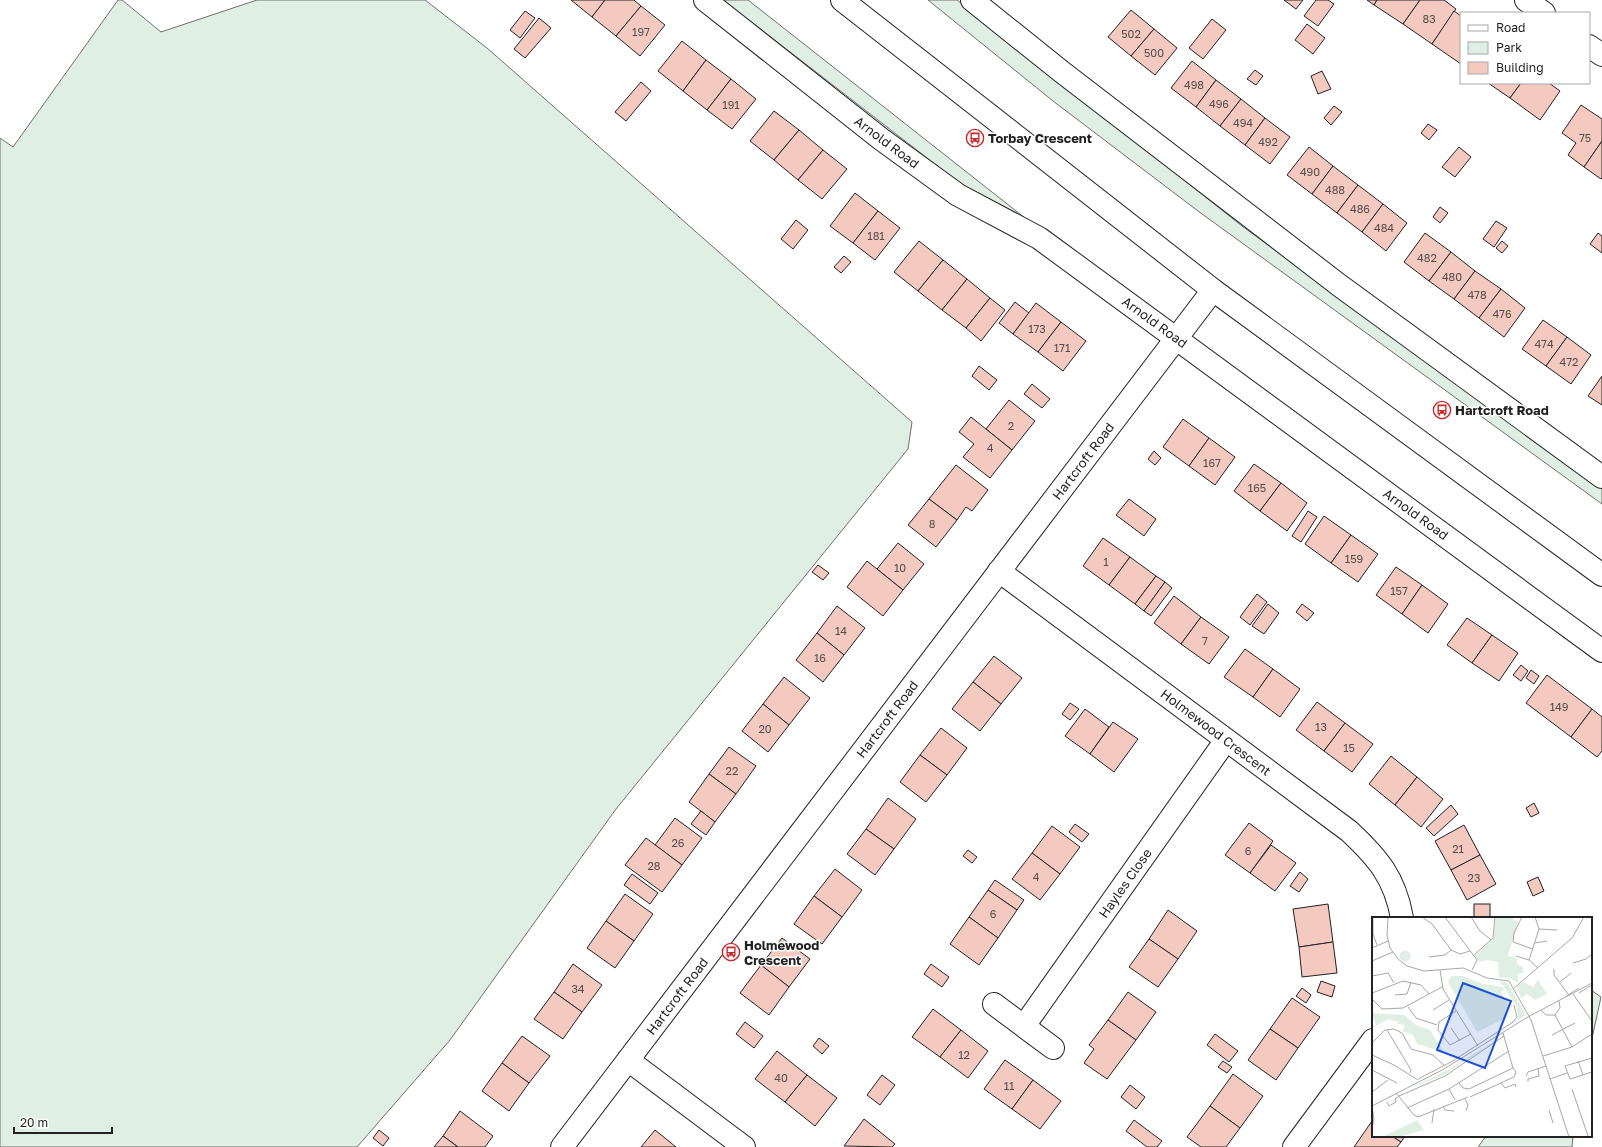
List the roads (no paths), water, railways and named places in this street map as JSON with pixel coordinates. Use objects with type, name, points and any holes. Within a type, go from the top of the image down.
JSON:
[{"type":"street","name":"Arnold Road","points":[[705,0],[881,139],[958,195],[1039,238],[1602,651]]},
{"type":"street","points":[[842,0],[1213,290],[1602,575]]},
{"type":"street","points":[[972,0],[1339,285],[1602,477]]},
{"type":"street","points":[[1526,0],[1543,12]]},
{"type":"street","points":[[1590,47],[1602,55]]},
{"type":"street","name":"Hartcroft Road","points":[[562,1147],[1213,290]]},
{"type":"street","name":"Holmewood Crescent","points":[[999,571],[1349,831],[1370,850],[1388,874],[1400,907],[1402,917]]},
{"type":"street","name":"Hayles Close","points":[[1024,1026],[1226,740]]},
{"type":"street","points":[[994,1004],[1053,1048]]},
{"type":"street","points":[[1294,1147],[1372,1041]]},
{"type":"street","points":[[628,1060],[744,1147]]},
{"type":"place","name":"Torbay Crescent","points":[[975,138]]},
{"type":"place","name":"Hartcroft Road","points":[[1442,410]]},
{"type":"place","name":"Holmewood Crescent","points":[[731,952]]}]
